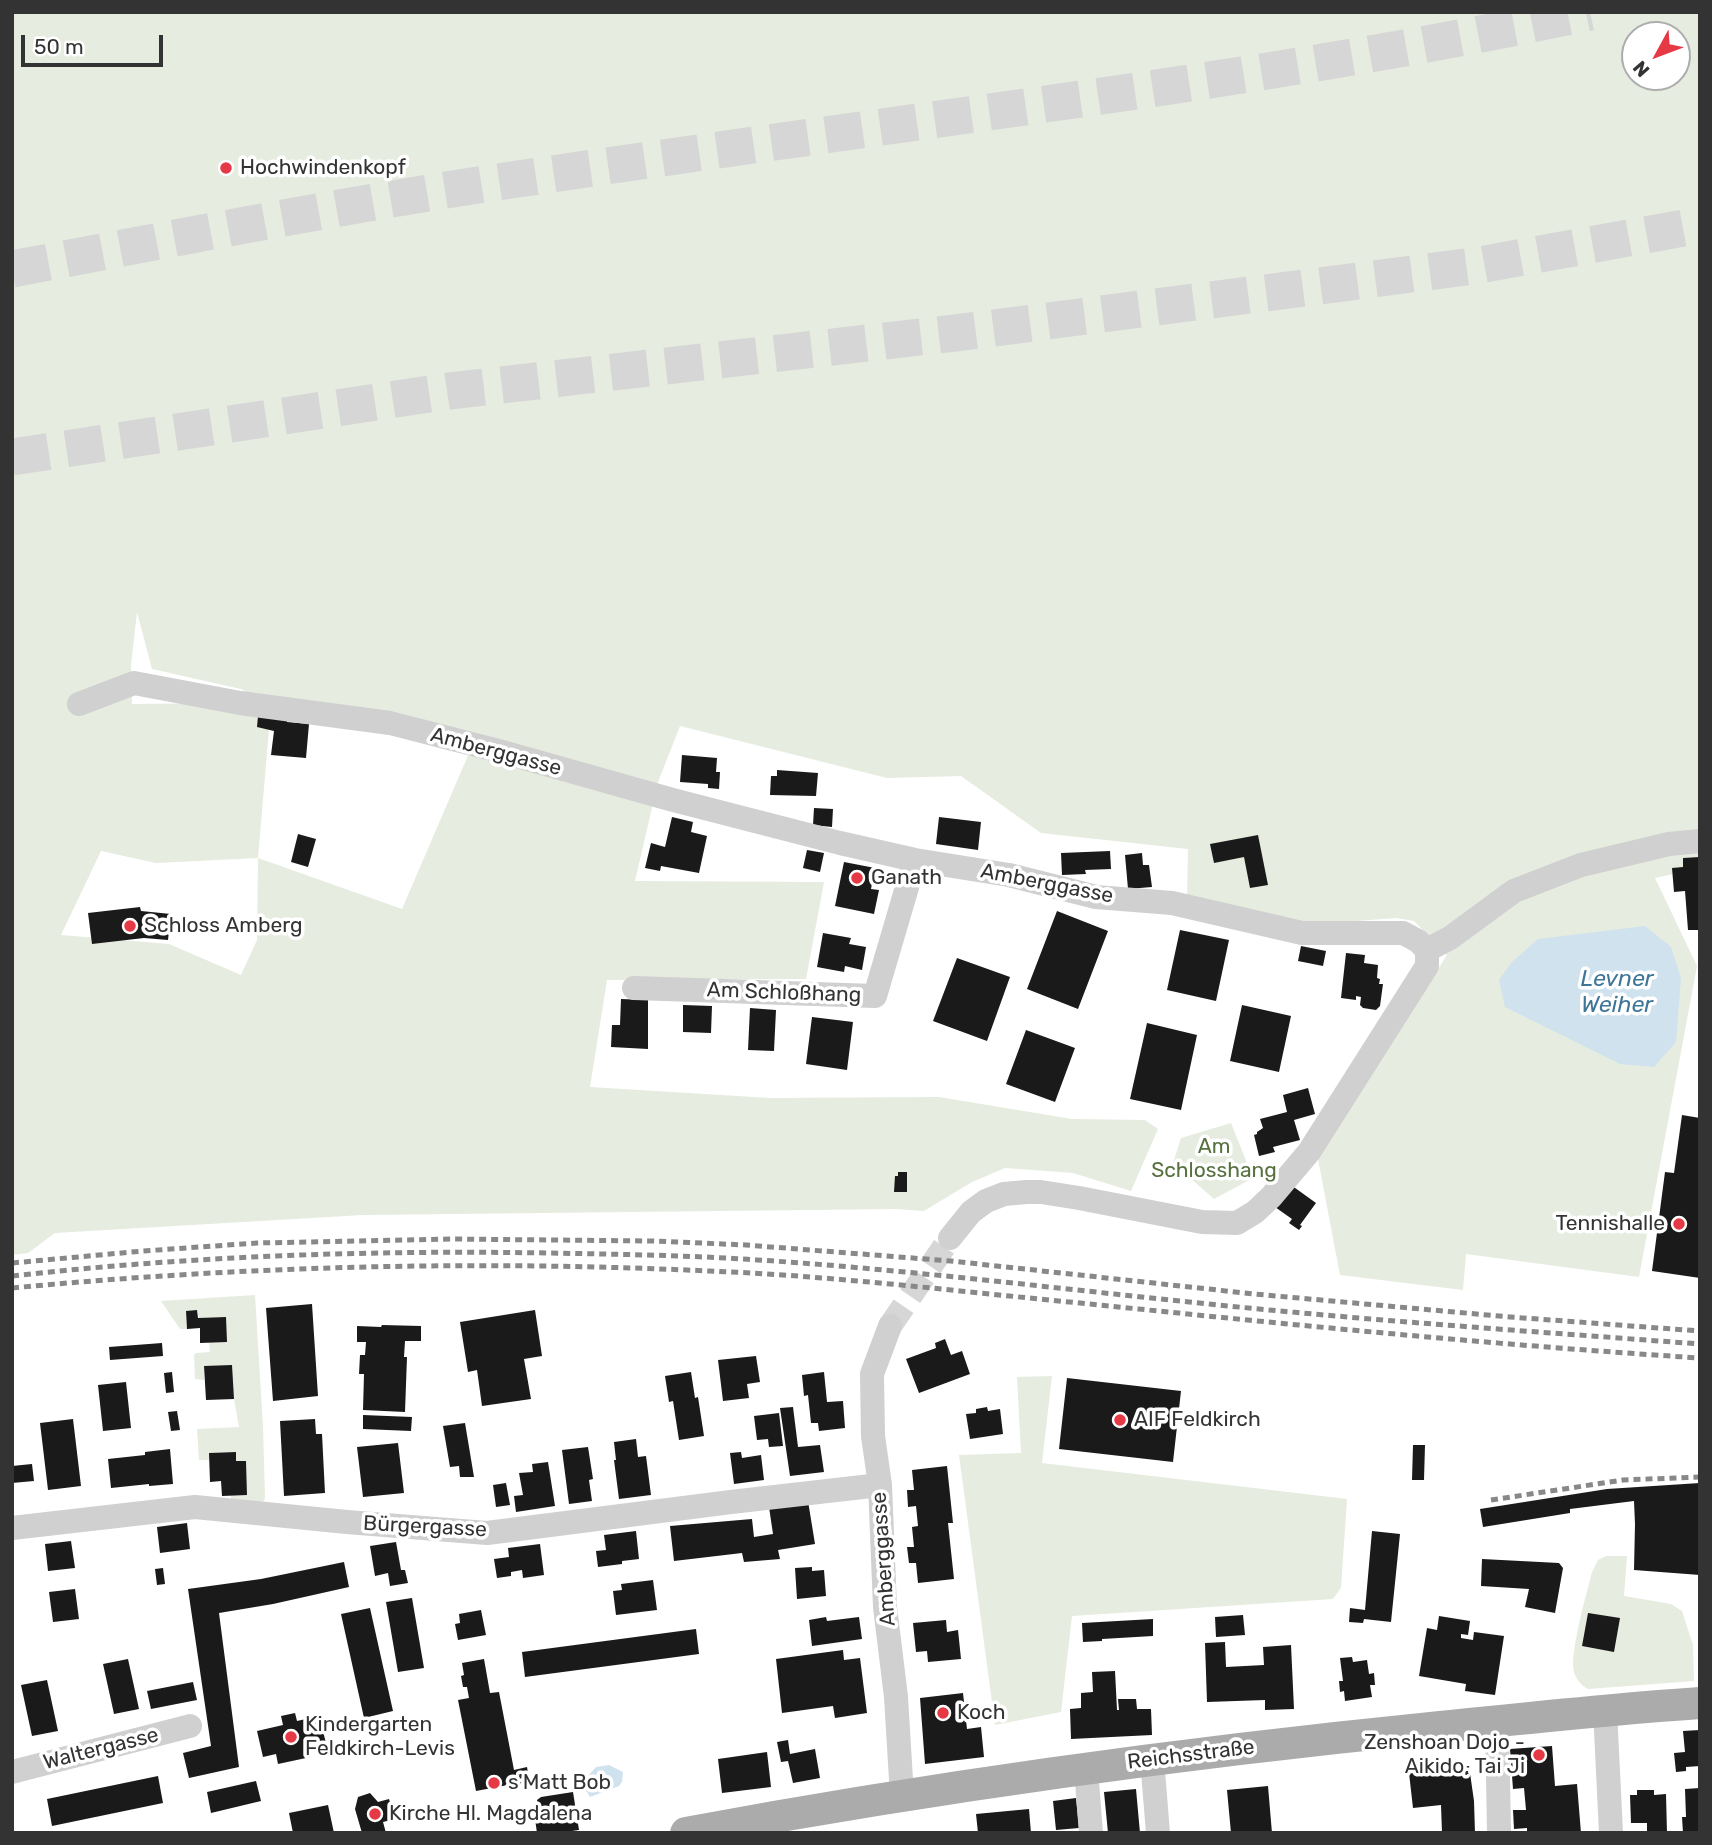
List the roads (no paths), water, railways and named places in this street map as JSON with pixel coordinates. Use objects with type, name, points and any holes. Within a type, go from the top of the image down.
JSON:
[{"type":"main road","name":"Reichsstraße","points":[[691,1832],[902,1796],[1152,1759],[1311,1740],[1700,1703]]},
{"type":"street","name":"Amberggasse","points":[[79,704],[134,683],[240,703],[390,723],[750,820],[915,860],[1009,875],[1096,897],[1171,903],[1302,933],[1403,933],[1418,941],[1427,950]]},
{"type":"street","points":[[950,1238],[971,1212],[986,1201],[1004,1194],[1026,1192],[1079,1198],[1202,1222],[1237,1223],[1255,1212],[1271,1197],[1309,1152],[1427,966],[1427,950],[1450,937],[1514,891],[1581,865],[1669,844],[1700,841]]},
{"type":"street","name":"Am Schloßhang","points":[[634,988],[875,996],[915,860]]},
{"type":"street","name":"Amberggasse","points":[[890,1326],[872,1374],[873,1436],[880,1485],[886,1607],[902,1796]]},
{"type":"street","name":"Bürgergasse","points":[[12,1528],[195,1507],[487,1533],[880,1485]]},
{"type":"street","points":[[1605,1710],[1611,1833]]},
{"type":"street","points":[[1497,1721],[1499,1833]]},
{"type":"street","name":"Waltergasse","points":[[12,1772],[190,1727]]},
{"type":"street","points":[[1152,1759],[1158,1833]]},
{"type":"street","points":[[1086,1769],[1091,1833]]},
{"type":"water","name":"Levner Weiher","points":[[1645,926],[1671,947],[1681,978],[1676,1042],[1654,1067],[1620,1064],[1505,1007],[1499,980],[1512,962],[1538,939]]},
{"type":"water","points":[[609,1765],[623,1772],[619,1786],[590,1797],[578,1787],[596,1767]]},
{"type":"tunnel","points":[[12,269],[265,221],[455,189],[1240,75],[1415,46],[1590,12]]},
{"type":"tunnel","points":[[12,457],[449,391],[955,333],[1474,266],[1700,225]]},
{"type":"tunnel","points":[[890,1326],[950,1238]]},
{"type":"railway","points":[[12,1263],[257,1243],[452,1239],[653,1241],[746,1245],[951,1261],[1254,1294],[1700,1331]]},
{"type":"railway","points":[[12,1276],[213,1259],[346,1254],[480,1252],[704,1257],[859,1268],[1314,1314],[1700,1344]]},
{"type":"railway","points":[[12,1288],[186,1275],[360,1267],[534,1266],[709,1271],[852,1280],[1395,1334],[1700,1358]]},
{"type":"railway","points":[[1491,1500],[1623,1480],[1700,1477]]},
{"type":"place","name":"Hochwindenkopf","points":[[226,168]]},
{"type":"place","name":"Ganath","points":[[857,878]]},
{"type":"place","name":"Schloss Amberg","points":[[130,926]]},
{"type":"place","name":"Tennishalle","points":[[1679,1224]]},
{"type":"place","name":"AIF Feldkirch","points":[[1120,1420]]},
{"type":"place","name":"Koch","points":[[943,1713]]},
{"type":"place","name":"Kindergarten Feldkirch-Levis","points":[[291,1737]]},
{"type":"place","name":"Zenshoan Dojo - Aikido, Tai Ji","points":[[1539,1755]]},
{"type":"place","name":"s'Matt Bob","points":[[494,1783]]},
{"type":"place","name":"Kirche Hl. Magdalena","points":[[375,1814]]},
{"type":"park label","name":"Am Schlosshang","points":[[1214,1159]]}]
